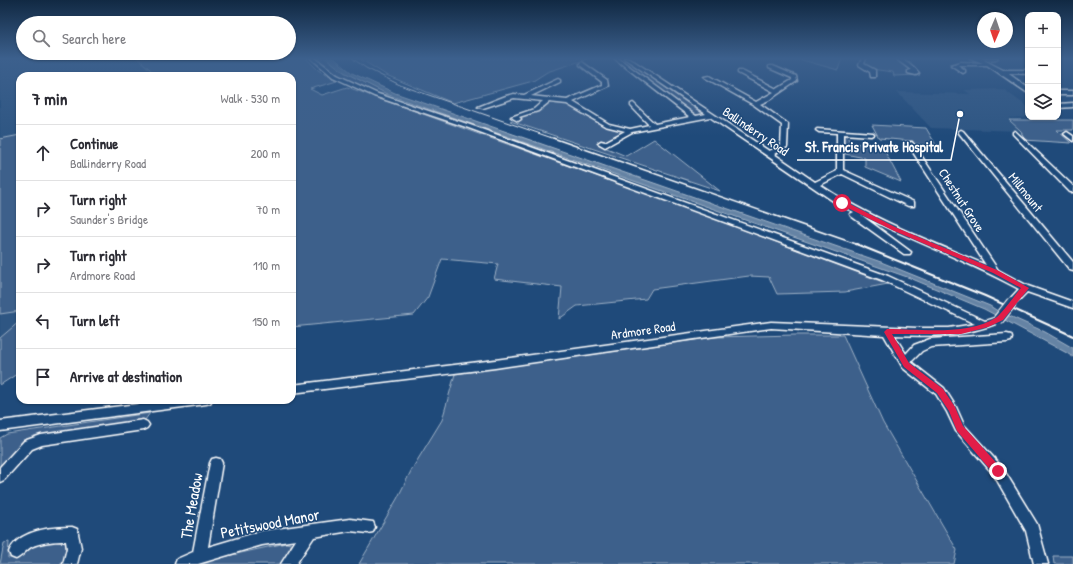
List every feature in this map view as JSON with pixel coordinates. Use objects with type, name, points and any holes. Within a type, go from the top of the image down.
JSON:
[{"type":"street","points":[[353,84],[376,95],[468,126],[886,278],[985,326]]},
{"type":"street","points":[[525,97],[551,84]]},
{"type":"street","points":[[568,102],[605,86],[605,84]]},
{"type":"street","points":[[651,84],[695,118]]},
{"type":"street","name":"Ballinderry Road","points":[[665,84],[842,203],[894,229],[995,272],[1026,288],[1073,305]]},
{"type":"street","points":[[720,84],[756,104],[784,124],[784,147],[768,154]]},
{"type":"street","points":[[763,84],[778,92]]},
{"type":"street","points":[[756,104],[789,84]]},
{"type":"street","points":[[1061,93],[1073,93]]},
{"type":"street","points":[[481,107],[508,97],[525,97],[568,102],[607,125],[630,131]]},
{"type":"street","points":[[518,119],[514,117],[536,110],[547,100]]},
{"type":"street","points":[[1061,106],[1073,105]]},
{"type":"street","points":[[633,106],[653,126]]},
{"type":"street","points":[[601,144],[605,145],[630,131],[711,115]]},
{"type":"street","points":[[818,130],[840,133],[871,134]]},
{"type":"street","name":"Millmount","points":[[960,132],[1073,268]]},
{"type":"street","points":[[840,133],[841,170]]},
{"type":"street","points":[[1015,133],[1070,184],[1073,190]]},
{"type":"street","points":[[1067,134],[1073,139]]},
{"type":"street","name":"Chestnut Grove","points":[[910,142],[995,272]]},
{"type":"street","points":[[815,185],[840,172],[841,170]]},
{"type":"street","points":[[841,170],[912,204]]},
{"type":"street","points":[[842,203],[845,207],[907,252]]},
{"type":"street","name":"Ardmore Road","points":[[296,389],[518,361],[771,325],[793,325],[887,332],[961,332],[985,326],[998,320],[1012,302],[1026,288]]},
{"type":"street","points":[[887,332],[907,365],[940,391],[952,410],[960,428],[998,471],[1032,529],[1041,564]]},
{"type":"street","points":[[905,361],[918,348],[930,343],[1007,338]]},
{"type":"street","points":[[0,426],[174,404]]},
{"type":"street","points":[[0,476],[28,445],[41,440],[143,425]]},
{"type":"street","name":"The Meadow","points":[[199,556],[216,463]]},
{"type":"street","name":"Petitswood Manor","points":[[182,564],[199,556],[262,538],[350,525],[368,527]]},
{"type":"street","points":[[288,564],[310,531]]},
{"type":"street","points":[[16,552],[20,545],[40,538],[57,533],[72,534],[74,548],[70,564]]},
{"type":"shaded area","points":[[0,84],[16,84],[16,136],[0,139]]},
{"type":"shaded area","points":[[296,84],[326,84],[310,89],[322,95],[347,87],[664,200],[888,284],[845,292],[777,294],[769,277],[749,276],[652,289],[646,299],[577,306],[559,319],[562,287],[494,279],[498,264],[442,259],[428,297],[414,315],[296,327]]},
{"type":"shaded area","points":[[355,84],[368,84],[389,95],[379,94]]},
{"type":"shaded area","points":[[368,84],[376,84],[395,93],[881,262],[990,306],[1045,332],[1073,348],[1073,357],[984,309],[910,278],[389,95]]},
{"type":"shaded area","points":[[408,84],[521,84],[453,103]]},
{"type":"shaded area","points":[[653,84],[661,84],[703,114],[694,115]]},
{"type":"shaded area","points":[[1003,89],[1025,105],[1025,117],[1009,118],[1021,131],[931,128],[897,92],[970,94],[964,90]]},
{"type":"shaded area","points":[[550,101],[568,104],[602,124],[623,131],[623,133],[606,143],[602,141],[597,144],[626,156],[654,139],[720,191],[510,121],[515,119],[518,120],[522,118],[520,117],[538,111]]},
{"type":"shaded area","points":[[1009,120],[1073,120],[1073,130],[1057,130],[1071,143],[1024,140],[1021,131]]},
{"type":"shaded area","points":[[872,125],[926,128],[936,145],[913,144],[911,141],[879,138]]},
{"type":"shaded area","points":[[843,135],[846,135],[851,143],[882,146],[901,182],[865,167],[865,158],[845,154]]},
{"type":"shaded area","points":[[16,136],[16,312],[0,314],[0,139]]},
{"type":"shaded area","points":[[16,312],[16,324],[0,338],[0,314]]},
{"type":"shaded area","points":[[16,324],[16,375],[0,385],[0,338]]},
{"type":"shaded area","points":[[843,335],[883,423],[957,550],[954,564],[359,564],[397,499],[412,469],[442,420],[455,374],[715,337]]},
{"type":"shaded area","points":[[150,413],[145,420],[28,439],[0,469],[0,438],[7,434]]},
{"type":"shaded area","points":[[59,539],[65,542],[66,548],[63,564],[0,564],[4,543],[9,542],[8,558],[23,556],[34,544]]},
{"type":"shaded area","points":[[286,543],[291,544],[290,551],[280,564],[200,564],[209,560]]},
{"type":"shaded area","points":[[1053,556],[1073,556],[1073,564],[1054,564]]},
{"type":"railway","points":[[399,84],[555,139]]},
{"type":"railway","points":[[553,138],[859,245]]},
{"type":"railway","points":[[856,244],[985,296],[1073,336]]},
{"type":"place","name":"St. Francis Private Hospital","points":[[960,114]]},
{"type":"route","points":[[842,203],[894,229],[995,272],[1026,288],[1012,302],[1001,318],[985,326],[961,332],[887,332],[907,365],[940,391],[952,410],[960,428],[998,471]]}]
